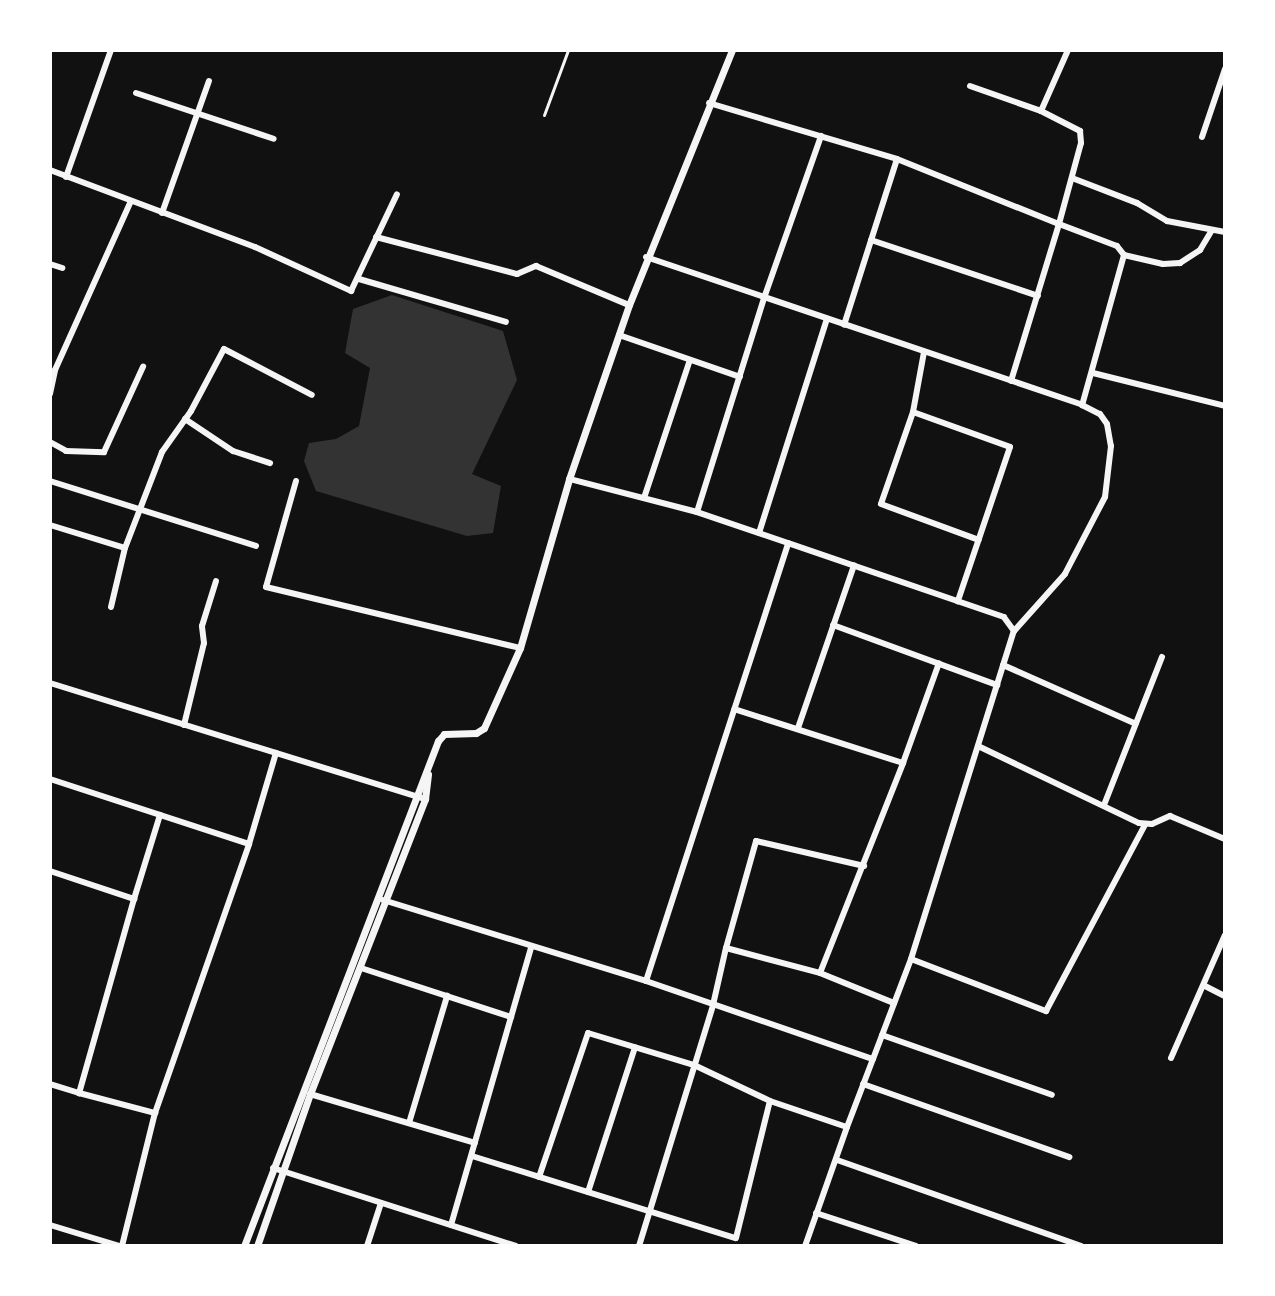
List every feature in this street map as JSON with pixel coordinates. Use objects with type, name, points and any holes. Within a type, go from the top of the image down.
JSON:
[{"type":"street","points":[[66,177],[111,50]]},
{"type":"street","points":[[244,1246],[414,796],[444,734],[476,733],[484,728],[520,648],[569,479],[646,257],[732,50]]},
{"type":"street","points":[[1041,111],[1068,50]]},
{"type":"street","points":[[1202,137],[1225,69]]},
{"type":"street","points":[[162,213],[209,81]]},
{"type":"street","points":[[970,86],[1041,111],[1080,131],[1081,143],[1072,178],[1011,381]]},
{"type":"street","points":[[136,93],[274,139]]},
{"type":"street","points":[[709,103],[897,159],[1117,246],[1124,255],[1163,264],[1180,263],[1200,250],[1212,230]]},
{"type":"street","points":[[697,512],[764,298],[821,136]]},
{"type":"street","points":[[844,325],[897,159]]},
{"type":"street","points":[[50,170],[255,247],[351,291],[397,194]]},
{"type":"street","points":[[1072,178],[1137,203],[1167,221],[1225,232]]},
{"type":"street","points":[[50,394],[55,370],[131,201]]},
{"type":"street","points":[[376,237],[517,274],[536,266],[629,305]]},
{"type":"street","points":[[871,240],[1038,296]]},
{"type":"street","points":[[1082,405],[1124,255]]},
{"type":"street","points":[[646,257],[1082,405],[1100,414],[1107,424],[1110,457],[1105,497],[1065,574],[1014,631],[911,959],[805,1246]]},
{"type":"street","points":[[50,264],[62,268]]},
{"type":"street","points":[[359,279],[506,322]]},
{"type":"street","points":[[759,533],[827,319]]},
{"type":"street","points":[[619,335],[740,377]]},
{"type":"street","points":[[111,607],[125,548],[162,452],[185,419],[224,349],[312,395]]},
{"type":"street","points":[[924,352],[913,412],[881,504],[979,540]]},
{"type":"street","points":[[644,498],[690,360]]},
{"type":"street","points":[[50,442],[66,451],[104,452],[143,367]]},
{"type":"street","points":[[1093,373],[1225,406]]},
{"type":"street","points":[[913,412],[1010,447],[958,601]]},
{"type":"street","points":[[185,419],[233,451],[270,463]]},
{"type":"street","points":[[569,479],[697,512],[854,565],[1004,617],[1014,631]]},
{"type":"street","points":[[50,481],[256,546]]},
{"type":"street","points":[[296,481],[266,587],[520,648]]},
{"type":"street","points":[[50,525],[125,548]]},
{"type":"street","points":[[646,981],[788,543]]},
{"type":"street","points":[[798,728],[854,565]]},
{"type":"street","points":[[184,725],[204,643],[202,626],[216,581]]},
{"type":"street","points":[[833,625],[997,685]]},
{"type":"street","points":[[1104,805],[1162,657]]},
{"type":"street","points":[[820,973],[864,866],[939,663]]},
{"type":"street","points":[[1003,665],[1136,724]]},
{"type":"street","points":[[50,683],[425,799]]},
{"type":"street","points":[[734,709],[903,763]]},
{"type":"street","points":[[978,746],[1145,825]]},
{"type":"street","points":[[50,1225],[121,1246],[155,1113],[249,844],[276,753]]},
{"type":"street","points":[[257,1246],[310,1094],[425,799],[431,760]]},
{"type":"street","points":[[50,779],[249,844]]},
{"type":"street","points":[[79,1093],[160,815]]},
{"type":"street","points":[[911,959],[1046,1011],[1145,825],[1170,816],[1225,839]]},
{"type":"street","points":[[639,1246],[647,1211],[713,1005],[756,841],[864,866]]},
{"type":"street","points":[[50,871],[134,899]]},
{"type":"street","points":[[377,895],[386,903],[646,981],[873,1059]]},
{"type":"street","points":[[1171,1058],[1225,935]]},
{"type":"street","points":[[451,1225],[531,948]]},
{"type":"street","points":[[726,948],[820,973],[894,1003]]},
{"type":"street","points":[[361,968],[511,1017]]},
{"type":"street","points":[[1205,986],[1225,996]]},
{"type":"street","points":[[409,1123],[447,996]]},
{"type":"street","points":[[539,1177],[588,1033],[694,1065],[770,1101],[847,1127]]},
{"type":"street","points":[[882,1035],[1052,1095]]},
{"type":"street","points":[[588,1192],[635,1047]]},
{"type":"street","points":[[50,1084],[155,1113]]},
{"type":"street","points":[[863,1084],[1069,1157]]},
{"type":"street","points":[[310,1094],[475,1143]]},
{"type":"street","points":[[472,1156],[736,1238],[770,1101]]},
{"type":"street","points":[[837,1160],[1081,1246]]},
{"type":"street","points":[[273,1168],[516,1246]]},
{"type":"street","points":[[367,1246],[381,1203]]},
{"type":"street","points":[[816,1213],[916,1246]]},
{"type":"lane","points":[[544,115],[568,50]]},
{"type":"shaded area","points":[[392,295],[503,331],[517,380],[472,474],[501,486],[493,533],[467,536],[316,491],[304,461],[309,443],[336,439],[359,426],[370,368],[345,353],[353,309]]}]
